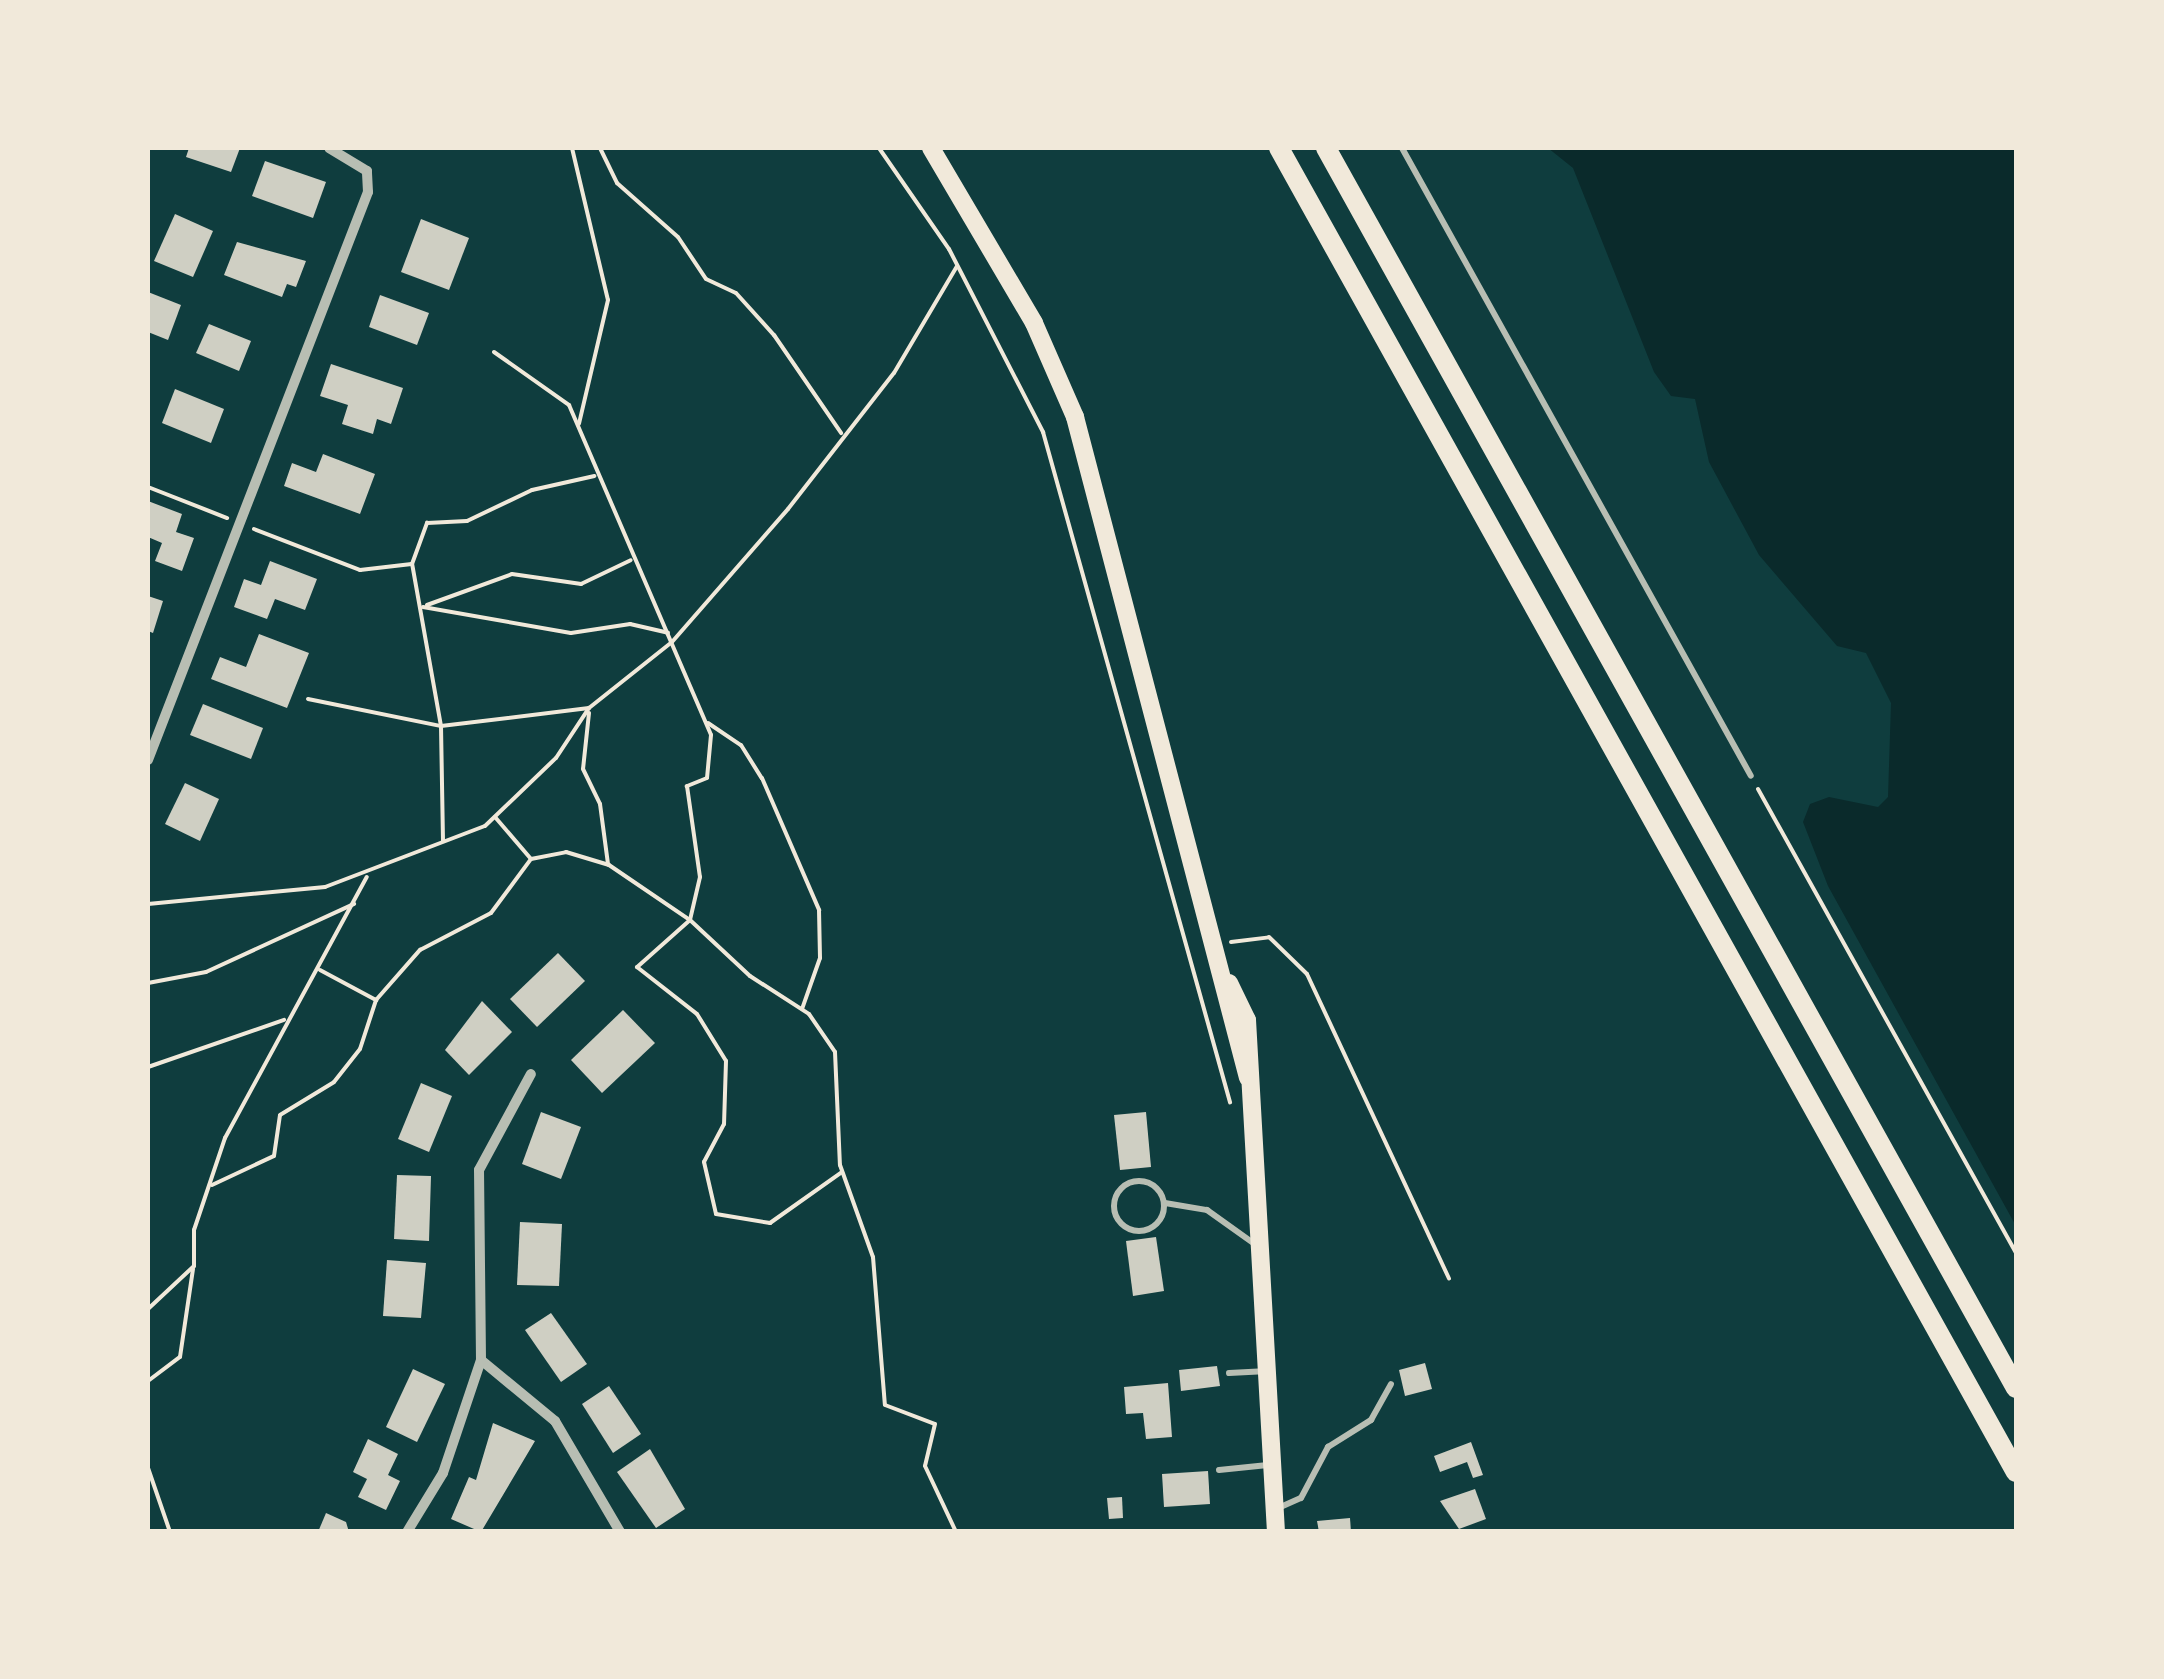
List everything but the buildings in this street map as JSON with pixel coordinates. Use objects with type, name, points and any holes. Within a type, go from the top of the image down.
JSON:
[{"type":"highway","points":[[1279,148],[2016,1472]]},
{"type":"highway","points":[[1326,148],[2016,1388]]},
{"type":"main road","points":[[931,148],[1034,323],[1074,417],[1217,946],[1248,1078],[1276,1532]]},
{"type":"street","points":[[148,760],[368,192],[367,171],[328,148]]},
{"type":"street","points":[[407,1532],[444,1473],[481,1360],[478,1170],[531,1074]]},
{"type":"street","points":[[481,1360],[555,1421],[620,1532]]},
{"type":"lane","points":[[1402,148],[1752,776]]},
{"type":"lane","points":[[1164,1203],[1149,1230],[1125,1228],[1114,1213],[1129,1182],[1151,1184],[1164,1203],[1206,1210],[1260,1248]]},
{"type":"lane","points":[[1229,1373],[1267,1371]]},
{"type":"lane","points":[[1275,1509],[1302,1498],[1328,1448],[1371,1420],[1392,1384]]},
{"type":"lane","points":[[1219,1470],[1272,1465]]},
{"type":"path","points":[[572,148],[608,300],[579,428]]},
{"type":"path","points":[[600,148],[618,183],[678,237],[706,279],[736,293],[774,334],[842,432]]},
{"type":"path","points":[[879,148],[958,266],[1062,489],[1175,926],[1227,1082]]},
{"type":"path","points":[[148,904],[368,876],[495,817],[556,758],[589,708],[672,642],[894,373],[958,266]]},
{"type":"path","points":[[494,352],[540,377],[579,428],[631,560],[668,633],[704,720],[708,778],[687,786],[700,876],[690,920],[637,966],[697,1014],[726,1061],[724,1124],[704,1162],[716,1214],[770,1223],[843,1172]]},
{"type":"path","points":[[443,841],[440,726],[423,607],[412,564],[426,523],[467,521],[519,495],[596,476]]},
{"type":"path","points":[[423,607],[512,574],[581,584],[631,560]]},
{"type":"path","points":[[360,570],[412,564]]},
{"type":"path","points":[[423,607],[570,633],[630,624],[668,633]]},
{"type":"path","points":[[308,699],[440,726],[589,708]]},
{"type":"path","points":[[589,708],[583,769],[600,804],[609,865]]},
{"type":"path","points":[[704,720],[741,746],[762,778],[819,910],[820,958],[802,1009]]},
{"type":"path","points":[[1752,776],[2016,1253]]},
{"type":"path","points":[[495,817],[532,859]]},
{"type":"path","points":[[212,1185],[274,1156],[280,1115],[334,1082],[360,1049],[376,1000],[420,950],[491,913],[532,859],[566,852],[609,865],[690,920],[802,1009],[835,1052],[843,1172],[873,1257],[884,1405],[935,1424],[924,1466],[956,1532]]},
{"type":"path","points":[[148,1382],[180,1357],[212,1185],[284,1020],[320,970],[368,876]]},
{"type":"path","points":[[148,983],[206,972],[354,904]]},
{"type":"path","points":[[1217,946],[1270,936],[1308,974],[1449,1278]]},
{"type":"path","points":[[320,970],[376,1000]]},
{"type":"path","points":[[148,1067],[284,1020]]},
{"type":"path","points":[[148,1309],[194,1266]]},
{"type":"path","points":[[148,1468],[170,1532]]},
{"type":"water","points":[[1548,148],[2016,148],[2016,1226],[1828,886],[1803,822],[1810,804],[1829,797],[1878,807],[1888,797],[1891,703],[1866,653],[1837,646],[1759,555],[1709,462],[1695,399],[1671,396],[1654,372],[1573,168]]}]
